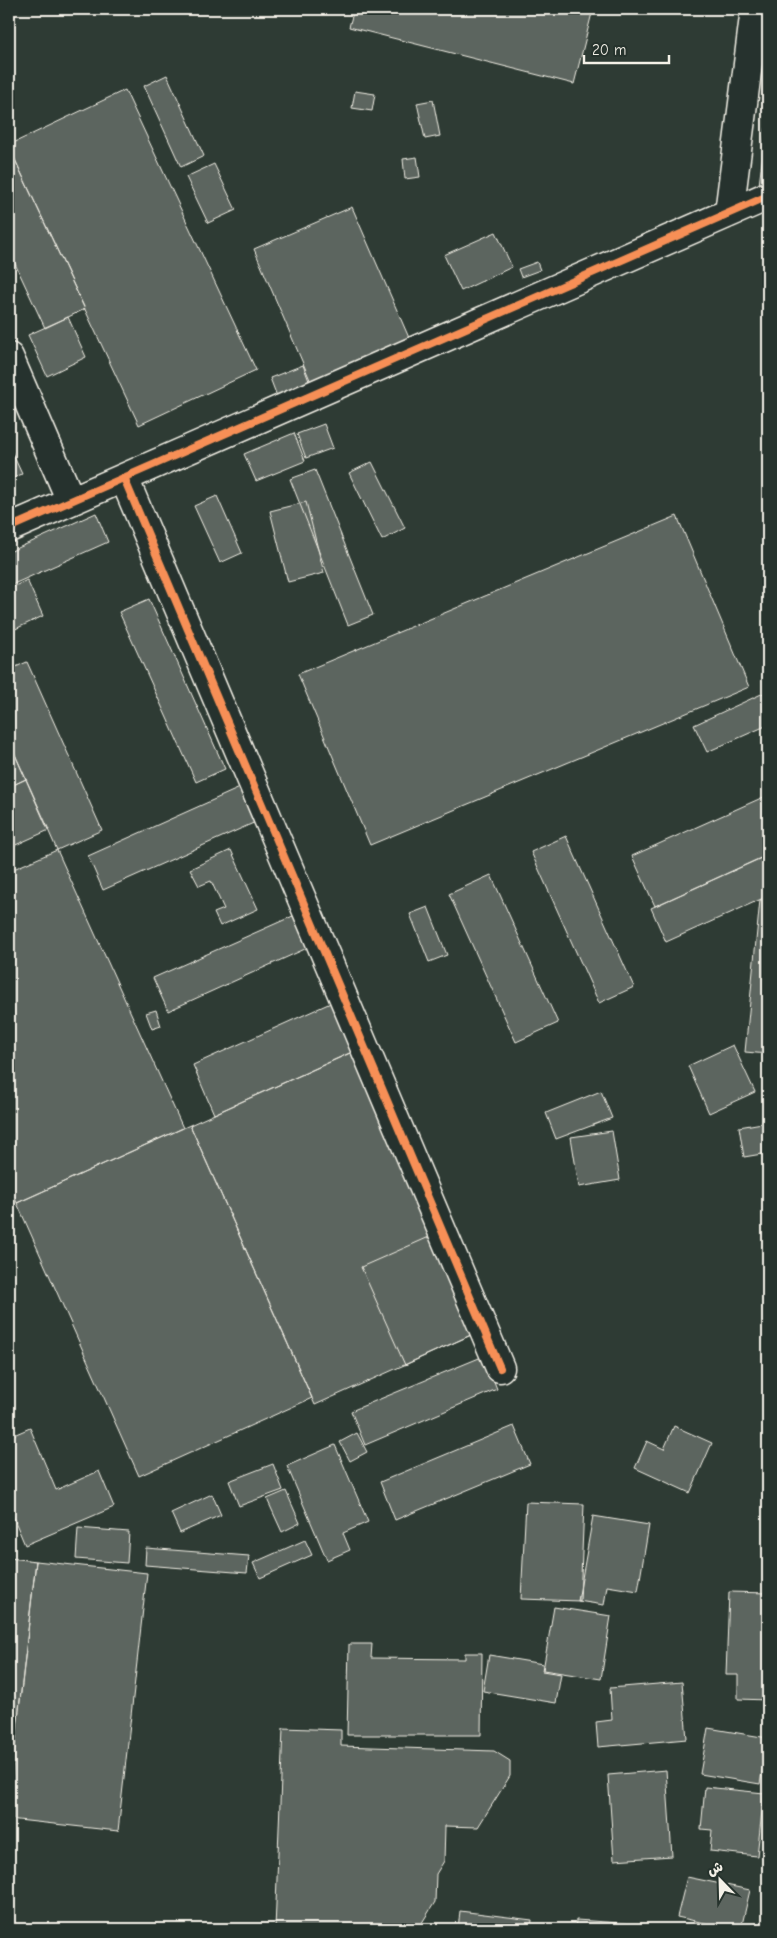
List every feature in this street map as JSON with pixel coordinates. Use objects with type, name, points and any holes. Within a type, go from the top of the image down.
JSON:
[{"type":"street","points":[[728,213],[755,9]]},
{"type":"street","points":[[9,528],[768,196]]},
{"type":"street","points":[[9,357],[71,501]]},
{"type":"street","points":[[124,478],[500,1368]]},
{"type":"building","points":[[354,9],[593,9],[574,84],[349,27]]},
{"type":"building","points":[[167,75],[204,156],[181,167],[144,86]]},
{"type":"building","points":[[125,90],[256,370],[139,425],[9,147],[9,145]]},
{"type":"building","points":[[355,91],[375,94],[372,111],[352,108]]},
{"type":"building","points":[[433,100],[440,136],[425,139],[417,103]]},
{"type":"building","points":[[768,115],[768,181],[759,185]]},
{"type":"building","points":[[9,147],[85,309],[45,328],[9,251]]},
{"type":"building","points":[[417,157],[420,177],[405,179],[403,159]]},
{"type":"building","points":[[214,164],[236,210],[208,223],[186,177]]},
{"type":"building","points":[[352,207],[413,347],[314,389],[254,249]]},
{"type":"building","points":[[496,232],[512,267],[461,291],[444,255]]},
{"type":"building","points":[[537,262],[540,270],[521,277],[518,269]]},
{"type":"building","points":[[68,317],[86,357],[47,376],[28,335]]},
{"type":"building","points":[[303,365],[311,386],[278,399],[270,378]]},
{"type":"building","points":[[324,424],[333,448],[306,458],[297,434]]},
{"type":"building","points":[[294,433],[305,461],[256,481],[244,454]]},
{"type":"building","points":[[9,446],[22,474],[9,480]]},
{"type":"building","points":[[372,462],[405,528],[382,540],[349,473]]},
{"type":"building","points":[[315,470],[373,615],[348,625],[290,479]]},
{"type":"building","points":[[217,496],[242,553],[220,563],[194,506]]},
{"type":"building","points":[[306,502],[324,573],[288,582],[270,511]]},
{"type":"building","points":[[96,513],[108,542],[9,586],[9,552]]},
{"type":"building","points":[[677,516],[749,687],[370,845],[298,674]]},
{"type":"building","points":[[27,580],[43,616],[9,632],[9,589]]},
{"type":"building","points":[[149,599],[225,769],[196,782],[119,612]]},
{"type":"building","points":[[27,662],[102,830],[57,850],[9,741],[9,670]]},
{"type":"building","points":[[768,691],[768,725],[707,752],[694,725]]},
{"type":"building","points":[[9,741],[26,779],[9,787]]},
{"type":"building","points":[[26,779],[49,830],[9,848],[9,787]]},
{"type":"building","points":[[251,783],[267,817],[103,890],[88,856]]},
{"type":"building","points":[[768,795],[768,855],[655,906],[632,856]]},
{"type":"building","points":[[566,836],[634,987],[599,1003],[531,852]]},
{"type":"building","points":[[57,850],[183,1128],[17,1203],[9,1185],[9,871]]},
{"type":"building","points":[[231,850],[258,909],[220,926],[214,913],[224,909],[211,881],[199,886],[190,869]]},
{"type":"building","points":[[765,856],[768,863],[768,896],[666,942],[651,908]]},
{"type":"building","points":[[491,875],[558,1023],[516,1042],[449,894]]},
{"type":"building","points":[[760,900],[768,900],[768,1054],[745,1052]]},
{"type":"building","points":[[428,907],[447,955],[429,962],[410,914]]},
{"type":"building","points":[[302,912],[316,944],[168,1011],[153,978]]},
{"type":"building","points":[[335,1001],[357,1050],[214,1114],[193,1065]]},
{"type":"building","points":[[156,1010],[161,1026],[152,1029],[146,1013]]},
{"type":"building","points":[[733,1045],[755,1092],[709,1113],[688,1066]]},
{"type":"building","points":[[354,1051],[480,1331],[315,1405],[190,1125]]},
{"type":"building","points":[[601,1091],[612,1118],[556,1139],[546,1113]]},
{"type":"building","points":[[768,1122],[768,1153],[744,1157],[739,1127]]},
{"type":"building","points":[[190,1125],[312,1398],[139,1476],[17,1203]]},
{"type":"building","points":[[612,1131],[620,1180],[579,1187],[571,1137]]},
{"type":"building","points":[[436,1234],[480,1331],[405,1365],[361,1267]]},
{"type":"building","points":[[484,1356],[497,1389],[365,1445],[351,1411]]},
{"type":"building","points":[[514,1426],[530,1464],[395,1520],[380,1482]]},
{"type":"building","points":[[674,1426],[712,1443],[690,1493],[635,1468],[647,1441],[664,1449]]},
{"type":"building","points":[[30,1428],[56,1490],[99,1471],[114,1507],[25,1545],[9,1507],[9,1437]]},
{"type":"building","points":[[357,1433],[367,1452],[350,1461],[340,1442]]},
{"type":"building","points":[[335,1445],[368,1522],[343,1533],[350,1550],[327,1560],[287,1466]]},
{"type":"building","points":[[273,1464],[283,1490],[239,1506],[229,1481]]},
{"type":"building","points":[[286,1491],[300,1523],[282,1532],[267,1499]]},
{"type":"building","points":[[212,1494],[221,1515],[180,1533],[171,1513]]},
{"type":"building","points":[[526,1502],[584,1504],[580,1601],[521,1599]]},
{"type":"building","points":[[593,1516],[649,1525],[638,1591],[607,1586],[604,1605],[578,1601]]},
{"type":"building","points":[[78,1528],[129,1532],[127,1563],[76,1559]]},
{"type":"building","points":[[305,1540],[312,1555],[260,1578],[253,1563]]},
{"type":"building","points":[[146,1548],[249,1556],[247,1573],[145,1565]]},
{"type":"building","points":[[9,1558],[36,1561],[13,1761],[9,1761]]},
{"type":"building","points":[[36,1561],[147,1573],[118,1831],[9,1819],[9,1798]]},
{"type":"building","points":[[729,1592],[768,1593],[768,1700],[738,1699],[738,1675],[726,1675]]},
{"type":"building","points":[[554,1607],[611,1616],[601,1679],[543,1670]]},
{"type":"building","points":[[349,1644],[372,1644],[371,1658],[465,1659],[465,1653],[482,1653],[481,1735],[347,1735]]},
{"type":"building","points":[[489,1655],[543,1664],[542,1671],[561,1674],[556,1703],[483,1691]]},
{"type":"building","points":[[682,1682],[687,1739],[598,1747],[596,1722],[612,1720],[610,1688]]},
{"type":"building","points":[[283,1728],[341,1730],[341,1746],[494,1751],[510,1761],[510,1776],[478,1827],[445,1826],[444,1861],[436,1874],[435,1902],[418,1929],[275,1929]]},
{"type":"building","points":[[708,1728],[768,1738],[760,1784],[700,1774]]},
{"type":"building","points":[[666,1770],[672,1856],[614,1860],[608,1775]]},
{"type":"building","points":[[705,1787],[764,1793],[757,1856],[710,1851],[712,1830],[701,1829]]},
{"type":"building","points":[[687,1877],[750,1890],[741,1929],[732,1929],[677,1917]]},
{"type":"building","points":[[460,1911],[532,1920],[531,1929],[458,1929]]},
{"type":"building","points":[[576,1920],[650,1925],[650,1929],[575,1929]]},
{"type":"cycle path","points":[[9,528],[768,196]]},
{"type":"cycle path","points":[[124,478],[500,1368]]}]
